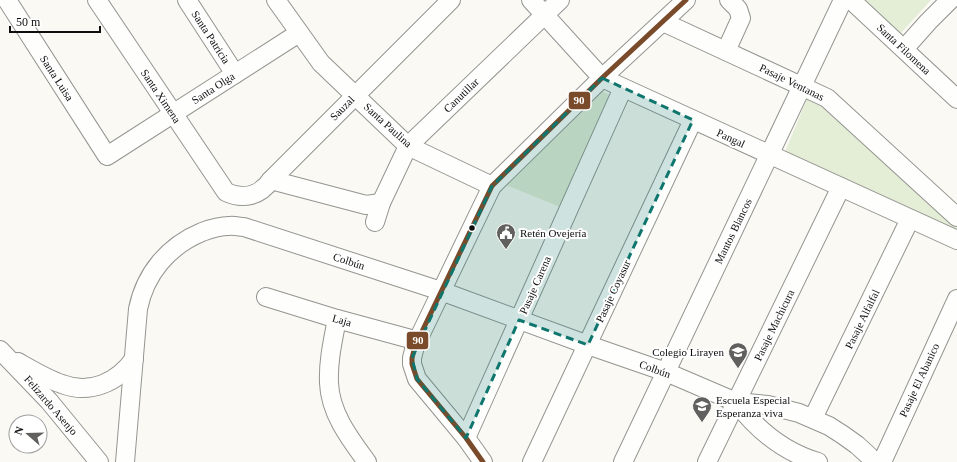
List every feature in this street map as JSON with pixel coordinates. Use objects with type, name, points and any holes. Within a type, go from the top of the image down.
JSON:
[{"type":"street","name":"Santa Luisa","points":[[7,0],[107,156]]},
{"type":"street","name":"Santa Ximena","points":[[97,0],[226,192]]},
{"type":"street","name":"Santa Patricia","points":[[186,0],[235,74]]},
{"type":"street","name":"Santa Paulina","points":[[276,0],[321,63],[408,146],[492,186]]},
{"type":"street","name":"Sauzal","points":[[226,192],[238,196],[251,195],[263,190],[271,180],[355,95],[451,0]]},
{"type":"street","name":"Pangal","points":[[531,0],[602,78],[957,240]]},
{"type":"street","name":"Canutillar","points":[[375,222],[381,203],[408,146],[560,0]]},
{"type":"street","points":[[483,462],[466,438],[417,379],[414,372],[412,358],[415,346],[492,186],[602,78],[686,0]]},
{"type":"street","points":[[726,51],[741,18],[738,9],[729,0]]},
{"type":"street","name":"Mantos Blancos","points":[[623,462],[844,0]]},
{"type":"street","name":"Santa Filomena","points":[[851,0],[957,99]]},
{"type":"street","points":[[904,49],[950,0]]},
{"type":"street","name":"Pasaje Ventanas","points":[[663,22],[827,98],[957,217]]},
{"type":"street","name":"Santa Olga","points":[[107,156],[300,33]]},
{"type":"street","name":"Pasaje Carena","points":[[466,438],[623,88]]},
{"type":"street","name":"Pasaje Coyasur","points":[[532,462],[693,120]]},
{"type":"street","points":[[271,180],[366,205],[381,203]]},
{"type":"street","name":"Pasaje Machicura","points":[[707,462],[841,187]]},
{"type":"street","name":"Pasaje Alfalfal","points":[[813,418],[910,219]]},
{"type":"street","name":"Colbún","points":[[125,462],[138,309],[140,299],[150,276],[157,265],[175,248],[196,234],[217,227],[228,226],[244,227],[441,291],[666,372],[736,402],[768,405],[798,412],[813,418],[843,435],[861,449],[874,462]]},
{"type":"street","name":"Laja","points":[[266,296],[336,318],[418,341]]},
{"type":"street","name":"Pasaje El Abanico","points":[[882,462],[957,299]]},
{"type":"street","points":[[336,318],[330,356],[329,384],[334,408],[348,436],[367,462]]},
{"type":"street","points":[[3,353],[55,382],[80,388],[99,386],[108,382],[124,371],[134,359]]},
{"type":"street","name":"Felizardo Asenjo","points":[[3,353],[49,401],[99,462]]},
{"type":"street","name":"Colbún","points":[[736,402],[758,428],[798,459],[818,462]]},
{"type":"highlighted area","points":[[602,78],[693,120],[588,345],[519,320],[466,438],[417,379],[412,358],[492,186]]},
{"type":"green space","points":[[864,0],[931,0],[900,34]]},
{"type":"green space","points":[[602,91],[611,96],[560,207],[506,185]]},
{"type":"green space","points":[[807,99],[826,108],[957,227],[957,231],[785,152]]},
{"type":"transit line","name":"90","points":[[483,462],[466,438],[417,379],[412,364],[415,346],[492,186],[602,78],[686,0]]},
{"type":"place","name":"Retén Ovejería","points":[[506,250]]},
{"type":"place","name":"Colegio Lirayen","points":[[738,369]]},
{"type":"place","name":"Escuela Especial Esperanza viva","points":[[702,423]]}]
